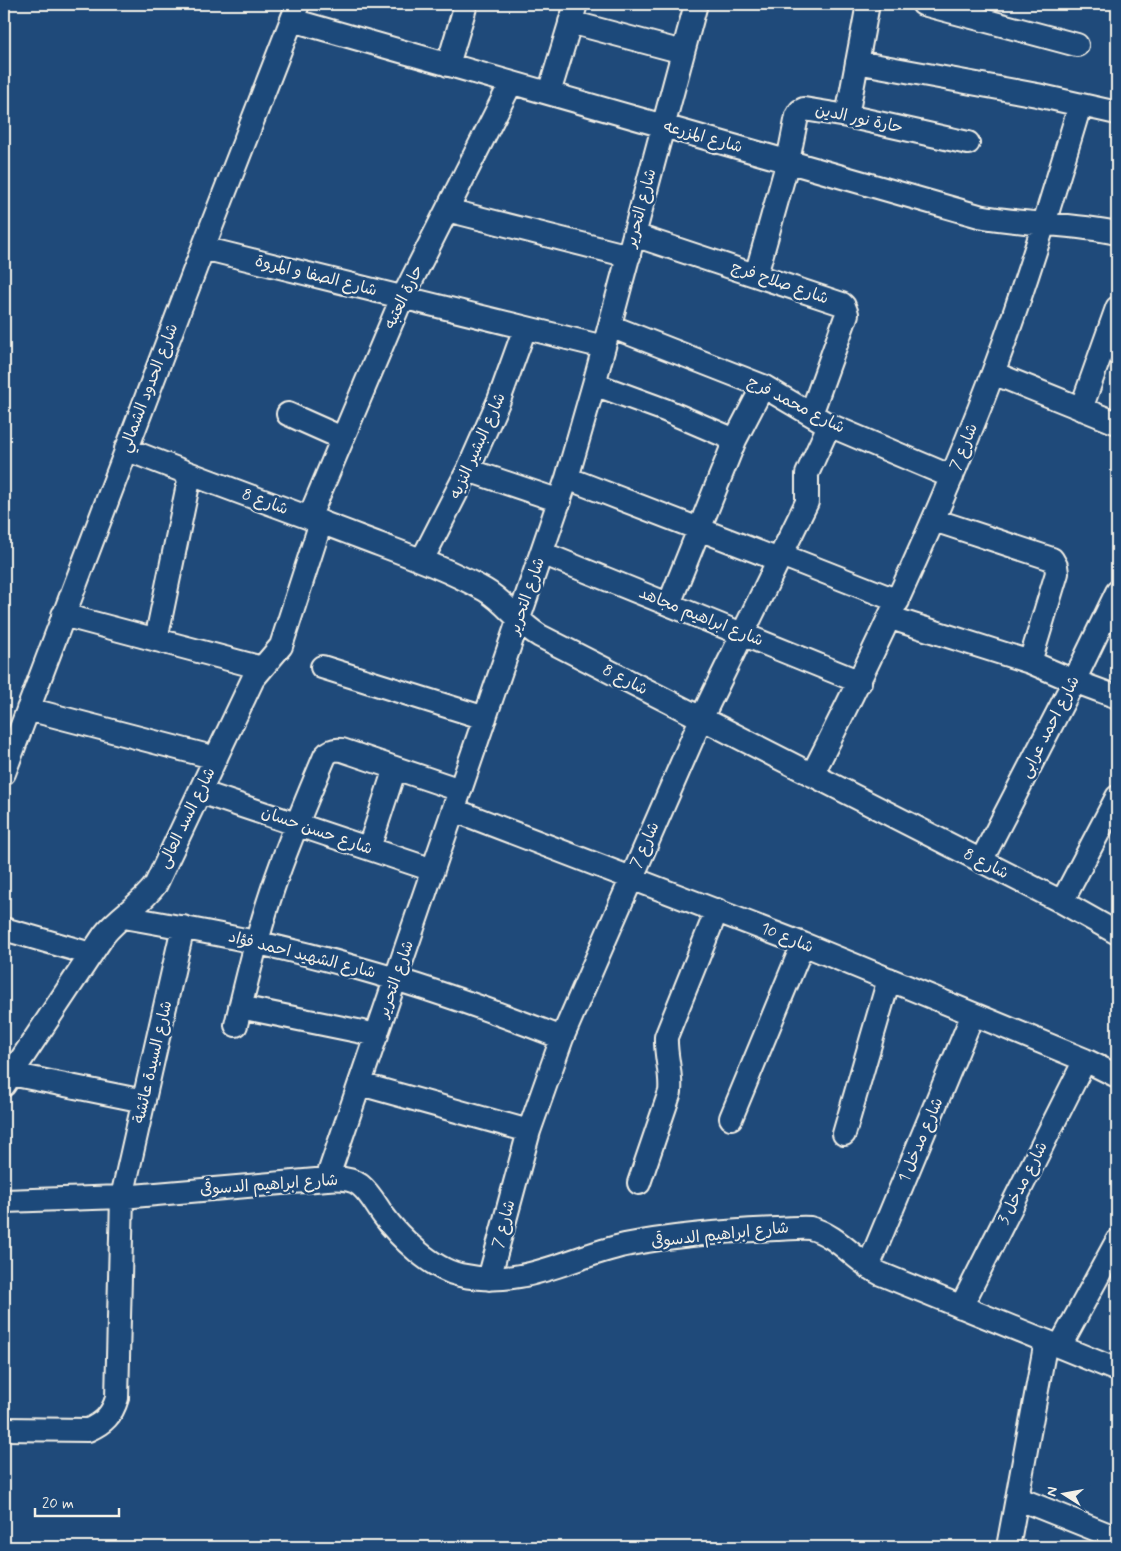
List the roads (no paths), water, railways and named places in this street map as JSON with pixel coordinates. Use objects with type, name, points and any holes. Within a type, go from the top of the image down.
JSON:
[{"type":"street","points":[[448,65],[466,4]]},
{"type":"street","name":"شارع التحرير","points":[[327,1179],[560,501],[594,384],[696,4]]},
{"type":"street","points":[[847,116],[868,4]]},
{"type":"street","points":[[923,4],[987,12],[1077,44]]},
{"type":"street","name":"شارع المزرعه","points":[[295,12],[448,65],[979,216],[1016,222],[1116,228]]},
{"type":"street","name":"شارع الحدود الشمالي","points":[[4,773],[126,449],[295,12]]},
{"type":"street","points":[[549,93],[573,13],[683,52]]},
{"type":"street","points":[[857,62],[909,70],[1117,113]]},
{"type":"street","name":"حارة العتبه","points":[[315,520],[342,438],[403,298],[511,83]]},
{"type":"street","name":"شارع 7","points":[[812,775],[860,682],[952,477],[993,373],[1045,224],[1080,104]]},
{"type":"street","name":"حارة نور الدين","points":[[756,275],[800,111],[808,108],[968,143]]},
{"type":"street","name":"شارع صلاح فرج","points":[[447,210],[631,245],[756,275],[842,304],[846,310],[846,318],[820,420]]},
{"type":"street","name":"شارع الصفا و المروة","points":[[203,248],[526,328],[607,336]]},
{"type":"street","points":[[1082,408],[1117,308]]},
{"type":"street","name":"شارع البشير النزيه","points":[[422,560],[468,470],[499,400],[526,328]]},
{"type":"street","name":"شارع محمد فرج","points":[[607,336],[763,386],[820,420],[952,477]]},
{"type":"street","points":[[993,373],[1117,423]]},
{"type":"street","points":[[594,384],[665,410],[735,440]]},
{"type":"street","points":[[668,604],[735,440],[763,386]]},
{"type":"street","points":[[288,414],[342,438]]},
{"type":"street","name":"شارع 7","points":[[489,1279],[529,1131],[562,1038],[701,719],[807,502],[807,474],[820,420]]},
{"type":"street","name":"شارع 8","points":[[126,449],[190,475],[422,560],[487,591],[498,599],[524,626],[540,636],[1062,902],[1117,932]]},
{"type":"street","points":[[468,470],[560,501]]},
{"type":"street","points":[[156,640],[190,475]]},
{"type":"street","points":[[567,478],[698,529],[780,557],[894,609],[1117,697]]},
{"type":"street","name":"شارع السد العالى","points":[[7,1080],[110,928],[142,902],[156,884],[253,679],[281,646],[315,520]]},
{"type":"street","points":[[934,520],[1052,559],[1057,573],[1030,662]]},
{"type":"street","name":"شارع ابراهيم مجاهد","points":[[542,553],[860,682]]},
{"type":"street","name":"شارع احمد عرابى","points":[[981,861],[1074,681],[1117,592]]},
{"type":"street","points":[[63,615],[262,668]]},
{"type":"street","points":[[322,667],[485,718]]},
{"type":"street","points":[[28,709],[216,758]]},
{"type":"street","name":"شارع 10","points":[[296,824],[325,756],[330,751],[342,750],[395,768],[457,800],[631,877],[890,979],[1085,1060],[1117,1076]]},
{"type":"street","points":[[369,848],[395,768]]},
{"type":"street","name":"شارع حسن حسان","points":[[200,792],[433,870]]},
{"type":"street","points":[[1062,902],[1117,797]]},
{"type":"street","points":[[296,824],[256,942],[238,1016],[377,1035]]},
{"type":"street","points":[[639,1183],[670,1092],[671,1081],[666,1037],[717,910]]},
{"type":"street","name":"شارع الشهيد احمد فؤاد","points":[[124,917],[256,942],[326,959],[480,1006],[562,1038]]},
{"type":"street","name":"شارع السيدة عائشة","points":[[4,1429],[88,1430],[103,1422],[114,1409],[117,1398],[122,1197],[183,927]]},
{"type":"street","points":[[4,929],[91,954]]},
{"type":"street","points":[[731,1118],[803,944]]},
{"type":"street","points":[[844,1134],[890,979]]},
{"type":"street","name":"شارع مدخل 1","points":[[868,1267],[973,1014]]},
{"type":"street","name":"شارع مدخل 3","points":[[961,1307],[1085,1060]]},
{"type":"street","points":[[7,1080],[144,1101]]},
{"type":"street","points":[[360,1084],[529,1131]]},
{"type":"street","name":"شارع ابراهيم الدسوقى","points":[[4,1201],[122,1197],[344,1179],[359,1184],[400,1237],[437,1264],[458,1275],[489,1279],[510,1279],[530,1275],[610,1249],[659,1240],[719,1232],[800,1227],[820,1230],[868,1267],[882,1274],[1117,1370]]},
{"type":"street","points":[[1008,1547],[1017,1498],[1053,1344],[1117,1241]]},
{"type":"street","points":[[1017,1498],[1117,1538]]}]
